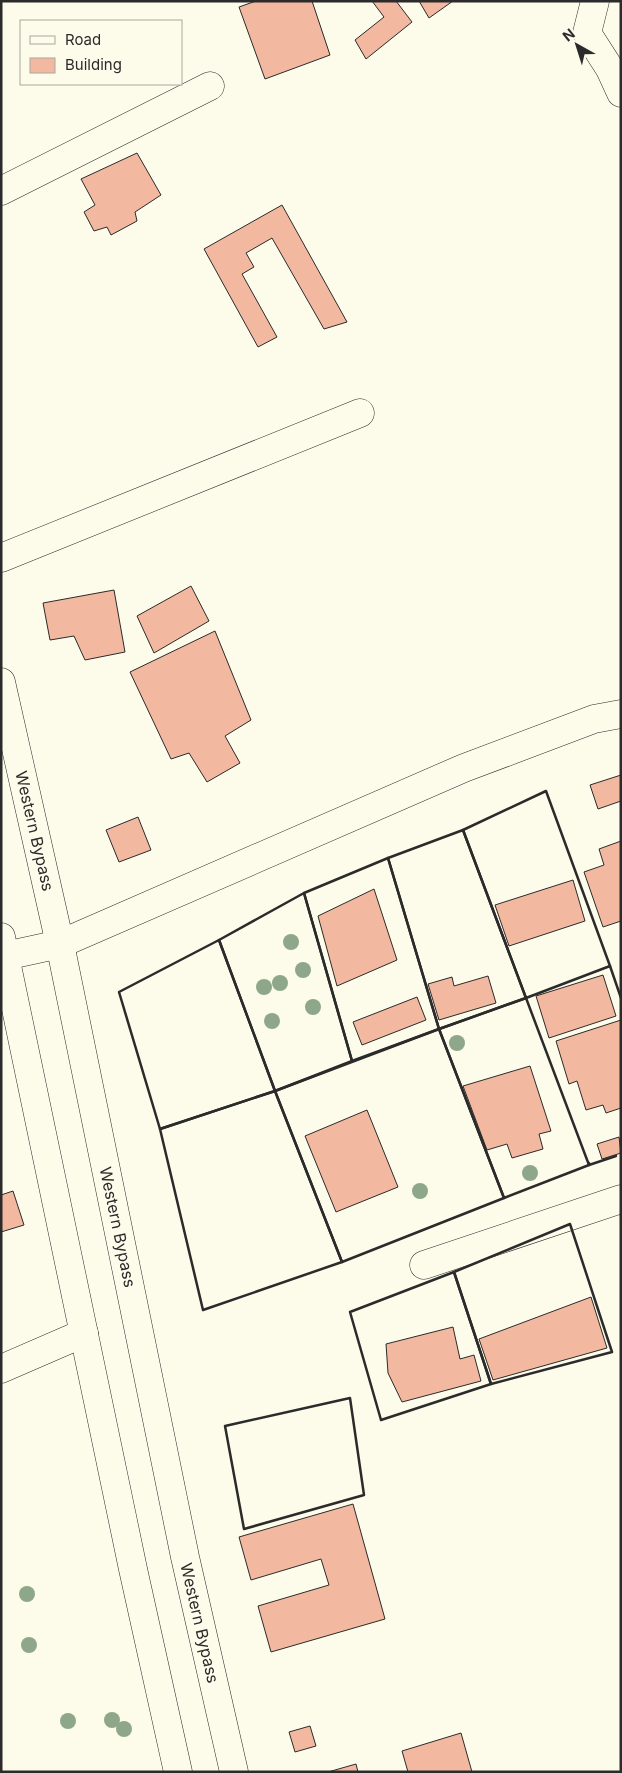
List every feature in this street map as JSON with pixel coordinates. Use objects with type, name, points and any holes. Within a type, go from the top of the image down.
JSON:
[{"type":"main road","points":[[595,1],[587,33],[610,70],[621,93]]},
{"type":"main road","points":[[1,190],[210,86]]},
{"type":"main road","points":[[1,558],[360,413]]},
{"type":"main road","name":"Western Bypass","points":[[1,682],[60,944],[185,1557],[234,1772]]},
{"type":"main road","points":[[178,1772],[133,1569],[3,946],[60,944],[464,768],[594,719],[621,714]]},
{"type":"main road","points":[[424,1265],[621,1199]]},
{"type":"main road","points":[[1,1369],[84,1333]]},
{"type":"building","points":[[256,1],[312,1],[330,55],[265,79],[239,7]]},
{"type":"building","points":[[372,1],[396,1],[412,22],[366,59],[355,40],[384,17]]},
{"type":"building","points":[[419,1],[453,1],[429,18]]},
{"type":"building","points":[[137,153],[161,195],[135,212],[137,221],[111,235],[107,227],[94,231],[84,212],[95,205],[81,179]]},
{"type":"building","points":[[282,205],[347,322],[324,329],[272,238],[246,253],[254,267],[242,274],[277,337],[258,347],[204,249]]},
{"type":"building","points":[[191,586],[209,621],[154,653],[137,616]]},
{"type":"building","points":[[114,590],[125,652],[85,660],[74,636],[50,640],[43,603]]},
{"type":"building","points":[[215,631],[251,720],[225,736],[240,763],[207,782],[189,753],[171,759],[130,672]]},
{"type":"building","points":[[621,775],[621,801],[598,809],[590,785]]},
{"type":"building","points":[[138,817],[151,850],[119,862],[106,830]]},
{"type":"building","points":[[621,841],[621,921],[603,927],[584,872],[604,865],[599,849]]},
{"type":"building","points":[[573,880],[585,921],[509,946],[495,905]]},
{"type":"building","points":[[374,889],[397,960],[337,986],[318,916]]},
{"type":"building","points":[[603,975],[616,1016],[549,1038],[536,996]]},
{"type":"building","points":[[488,976],[496,1003],[439,1020],[428,984],[452,977],[454,986]]},
{"type":"building","points":[[417,997],[426,1020],[362,1045],[353,1022]]},
{"type":"building","points":[[621,1020],[621,1108],[606,1113],[603,1105],[586,1110],[577,1081],[569,1084],[556,1041]]},
{"type":"building","points":[[530,1066],[551,1131],[539,1134],[543,1149],[512,1158],[507,1144],[487,1150],[463,1086]]},
{"type":"building","points":[[367,1110],[398,1187],[336,1212],[305,1136]]},
{"type":"building","points":[[619,1137],[621,1153],[602,1159],[597,1144]]},
{"type":"building","points":[[13,1191],[24,1225],[1,1232],[1,1195]]},
{"type":"building","points":[[591,1297],[607,1348],[493,1380],[479,1339]]},
{"type":"building","points":[[453,1327],[460,1359],[474,1355],[481,1381],[402,1402],[388,1373],[386,1344]]},
{"type":"building","points":[[353,1504],[385,1619],[271,1652],[258,1606],[329,1585],[321,1559],[251,1580],[239,1537]]},
{"type":"building","points":[[310,1726],[316,1746],[295,1752],[289,1732]]},
{"type":"building","points":[[461,1733],[472,1772],[408,1772],[402,1751]]},
{"type":"building","points":[[356,1764],[358,1772],[328,1772]]},
{"type":"wall","points":[[546,791],[610,966],[526,998],[463,830],[546,791]]},
{"type":"wall","points":[[463,830],[526,998],[439,1029],[388,858],[463,830]]},
{"type":"wall","points":[[388,858],[439,1029],[352,1061],[304,893],[388,858]]},
{"type":"wall","points":[[304,893],[352,1061],[275,1091],[219,940],[304,893]]},
{"type":"wall","points":[[219,940],[275,1091],[160,1129],[119,992],[219,940]]},
{"type":"wall","points":[[610,966],[621,998]]},
{"type":"wall","points":[[526,998],[589,1165],[504,1198],[439,1029],[526,998]]},
{"type":"wall","points":[[439,1029],[504,1198],[342,1262],[275,1091],[439,1029]]},
{"type":"wall","points":[[275,1091],[342,1262],[203,1310],[160,1129],[275,1091]]},
{"type":"wall","points":[[589,1163],[589,1165],[616,1156]]},
{"type":"wall","points":[[570,1224],[612,1352],[491,1384],[454,1272],[570,1224]]},
{"type":"wall","points":[[454,1272],[491,1384],[381,1420],[350,1312],[454,1272]]},
{"type":"wall","points":[[350,1398],[364,1495],[244,1529],[225,1426],[350,1398]]}]
